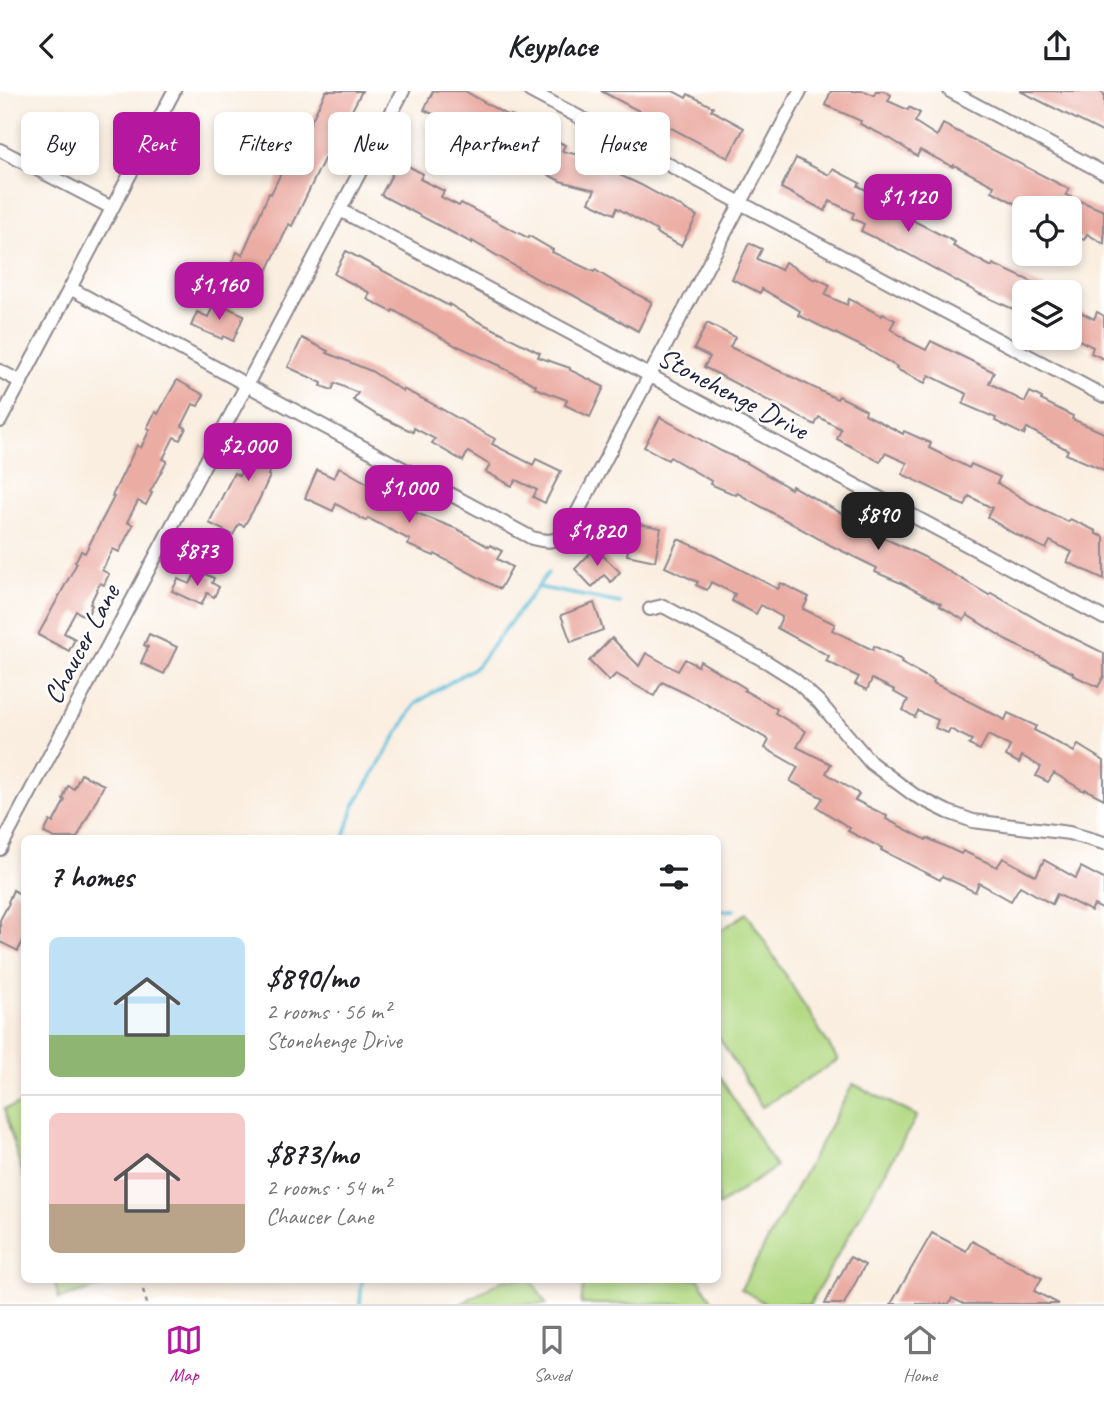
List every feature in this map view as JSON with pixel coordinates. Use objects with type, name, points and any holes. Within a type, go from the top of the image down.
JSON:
[{"type":"street","points":[[0,421],[174,91]]},
{"type":"street","name":"Chaucer Lane","points":[[0,849],[403,91]]},
{"type":"street","points":[[530,91],[1104,396]]},
{"type":"street","points":[[70,288],[532,538],[546,541],[559,539],[567,532],[800,91]]},
{"type":"street","points":[[950,91],[1104,173]]},
{"type":"street","points":[[0,150],[112,208]]},
{"type":"street","name":"Stonehenge Drive","points":[[340,209],[1104,618]]},
{"type":"street","points":[[0,371],[21,382]]},
{"type":"street","points":[[650,609],[663,606],[794,678],[820,702],[871,763],[915,795],[972,821],[1069,833],[1104,843]]},
{"type":"path","points":[[143,1290],[146,1304]]},
{"type":"green space","points":[[747,913],[838,1060],[762,1107],[721,1041],[721,930]]},
{"type":"green space","points":[[721,1078],[776,1167],[721,1204]]},
{"type":"green space","points":[[853,1084],[917,1116],[810,1304],[766,1304],[741,1289]]},
{"type":"green space","points":[[21,1104],[21,1168],[4,1109]]},
{"type":"green space","points":[[55,1283],[113,1283],[59,1299]]},
{"type":"green space","points":[[497,1283],[533,1283],[546,1304],[461,1304]]},
{"type":"green space","points":[[584,1283],[701,1283],[712,1301],[710,1304],[581,1304]]},
{"type":"building","points":[[326,91],[362,91],[351,112],[328,112],[328,156],[324,159],[292,226],[289,224],[256,295],[224,279],[237,252],[242,255],[269,193],[271,194],[280,175],[314,175],[314,115]]},
{"type":"building","points":[[433,91],[465,91],[501,112],[428,112],[424,110]]},
{"type":"building","points":[[601,91],[673,91],[686,98],[688,94],[744,128],[728,158],[670,127],[670,112],[641,112]]},
{"type":"building","points":[[831,91],[864,91],[874,95],[876,91],[884,91],[891,95],[888,101],[920,113],[915,122],[937,136],[943,124],[1069,189],[1066,195],[1068,196],[1012,196],[1012,202],[992,191],[994,186],[954,165],[953,167],[920,150],[917,156],[860,124],[861,121],[825,105]]},
{"type":"building","points":[[1020,91],[1098,91],[1104,94],[1104,133]]},
{"type":"building","points":[[561,143],[565,145],[562,151],[575,154],[575,175],[620,175],[697,216],[681,246],[617,208],[614,214],[589,202],[595,190],[560,181],[549,175],[561,175]]},
{"type":"building","points":[[796,158],[829,175],[833,169],[860,183],[858,186],[890,201],[887,207],[955,242],[953,246],[992,267],[993,264],[1028,280],[1012,280],[1012,309],[861,231],[864,224],[852,218],[854,213],[830,201],[825,211],[781,188]]},
{"type":"building","points":[[411,168],[423,174],[420,179],[444,191],[441,197],[459,206],[461,203],[528,238],[529,236],[553,250],[552,252],[594,272],[595,270],[652,302],[638,331],[381,195],[392,175],[411,175]]},
{"type":"building","points":[[1082,202],[1104,211],[1104,244],[1087,234],[1084,240]]},
{"type":"building","points":[[749,243],[762,249],[757,259],[781,270],[785,262],[815,280],[816,278],[830,285],[825,295],[847,305],[849,299],[895,320],[890,329],[904,339],[926,350],[931,341],[994,372],[989,383],[1003,391],[1025,402],[1030,392],[1073,416],[1072,419],[1104,433],[1104,470],[1066,454],[1068,450],[1027,428],[1024,435],[995,421],[996,418],[963,404],[967,394],[929,375],[925,383],[896,369],[897,367],[865,348],[798,315],[800,311],[762,289],[760,293],[732,279]]},
{"type":"building","points":[[346,251],[540,353],[538,357],[570,368],[604,387],[590,417],[565,405],[567,400],[535,388],[536,385],[501,366],[458,347],[393,310],[392,312],[367,299],[370,293],[334,274]]},
{"type":"building","points":[[215,302],[244,315],[233,341],[191,326],[197,312],[208,317]]},
{"type":"building","points":[[1097,312],[1104,316],[1104,359],[1091,353],[1093,347],[1082,342],[1082,313],[1094,319]]},
{"type":"building","points":[[707,323],[735,337],[730,347],[837,399],[839,396],[866,410],[865,414],[903,434],[904,431],[931,443],[929,448],[969,468],[971,464],[1000,477],[997,483],[1032,504],[1068,522],[1070,519],[1096,531],[1096,534],[1104,537],[1104,579],[1067,562],[1072,552],[1050,541],[1046,549],[987,517],[992,508],[969,496],[965,506],[953,501],[954,499],[902,474],[907,463],[885,453],[880,462],[837,439],[841,429],[819,417],[815,425],[704,367],[710,357],[694,349]]},
{"type":"building","points":[[302,338],[328,351],[327,353],[371,371],[403,391],[427,401],[495,439],[492,444],[533,465],[536,459],[561,471],[545,503],[533,497],[537,490],[516,480],[512,486],[486,472],[490,465],[468,452],[463,461],[432,443],[435,439],[414,428],[413,432],[377,415],[353,400],[358,393],[335,383],[332,390],[321,386],[322,383],[288,367]]},
{"type":"building","points":[[177,380],[204,395],[198,406],[193,404],[182,426],[186,428],[180,440],[174,437],[163,459],[167,461],[146,505],[138,501],[127,522],[133,525],[119,552],[113,549],[102,570],[109,574],[104,585],[100,583],[87,617],[76,611],[64,633],[75,639],[69,651],[38,635],[81,551],[85,553],[137,445],[141,448],[155,412],[158,414]]},
{"type":"building","points":[[660,417],[791,489],[792,486],[850,518],[849,520],[924,557],[989,595],[991,593],[1104,653],[1104,676],[1098,687],[1007,641],[967,615],[964,620],[940,606],[941,604],[875,572],[877,568],[737,493],[736,495],[710,484],[711,481],[670,457],[668,460],[644,447]]},
{"type":"building","points":[[258,427],[285,441],[258,502],[244,526],[239,524],[233,535],[209,523],[234,473],[239,476]]},
{"type":"building","points":[[339,467],[416,508],[414,512],[502,551],[497,559],[512,567],[500,589],[435,554],[434,556],[408,545],[410,540],[368,518],[366,521],[336,504],[333,511],[305,498],[317,470],[334,478]]},
{"type":"building","points":[[634,523],[661,528],[655,561],[627,555]]},
{"type":"building","points":[[678,539],[778,589],[781,583],[809,597],[803,609],[835,624],[832,630],[873,650],[874,646],[902,660],[901,663],[964,699],[1005,720],[1008,713],[1036,726],[1034,730],[1074,752],[1078,745],[1104,761],[1104,799],[1085,789],[1084,791],[1054,773],[1048,782],[1036,776],[1041,767],[1022,756],[1019,763],[1006,756],[1010,746],[988,735],[980,750],[969,745],[972,740],[950,729],[948,733],[935,728],[938,720],[918,711],[915,717],[903,710],[908,700],[872,679],[867,690],[855,684],[859,677],[826,661],[829,656],[777,628],[782,617],[761,605],[756,614],[732,601],[735,594],[711,582],[707,590],[696,585],[698,582],[665,567]]},
{"type":"building","points":[[595,548],[620,572],[611,582],[604,575],[592,587],[575,569]]},
{"type":"building","points":[[197,570],[214,578],[212,583],[219,587],[214,597],[207,593],[201,605],[172,591],[178,579],[190,584]]},
{"type":"building","points":[[594,603],[603,630],[571,642],[561,615]]},
{"type":"building","points":[[149,634],[177,647],[164,674],[141,663],[148,647],[144,645]]},
{"type":"building","points":[[612,638],[639,666],[646,653],[678,671],[685,659],[698,666],[700,661],[745,688],[744,690],[777,709],[775,713],[806,731],[797,747],[831,764],[826,773],[859,794],[855,800],[926,840],[927,838],[961,854],[963,851],[997,867],[1003,858],[1036,876],[1044,860],[1076,878],[1081,867],[1104,879],[1104,910],[1094,905],[1091,911],[1057,894],[1052,904],[1020,886],[1011,901],[979,883],[975,892],[942,876],[940,880],[881,850],[882,848],[848,831],[850,828],[817,807],[823,798],[790,781],[798,767],[765,748],[769,740],[662,682],[654,696],[616,674],[609,681],[589,661]]},
{"type":"building","points":[[81,774],[104,785],[79,835],[44,833],[50,821],[53,823],[65,800],[63,799],[68,786],[74,789]]},
{"type":"building","points":[[13,890],[21,894],[21,944],[18,951],[0,942],[0,920]]},
{"type":"building","points":[[932,1233],[966,1251],[972,1241],[1042,1278],[1034,1291],[1059,1304],[964,1304],[952,1298],[949,1304],[891,1304]]},
{"type":"building","points":[[850,1257],[865,1265],[844,1304],[825,1304],[838,1277]]},
{"type":"waterway","points":[[345,835],[354,806],[416,703],[477,666],[548,573]]},
{"type":"waterway","points":[[537,587],[620,603]]},
{"type":"waterway","points":[[721,911],[734,910]]},
{"type":"waterway","points":[[360,1304],[362,1283]]}]
